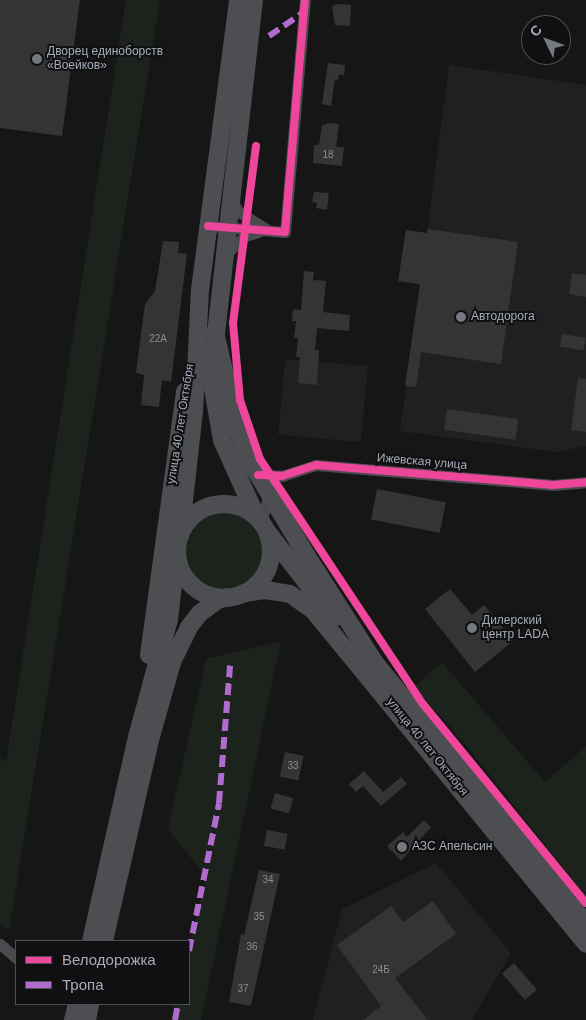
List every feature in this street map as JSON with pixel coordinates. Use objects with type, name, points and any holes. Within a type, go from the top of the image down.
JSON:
[{"type":"main road","name":"улица 40 лет Октября","points":[[238,0],[208,226],[207,332],[217,420],[228,458],[261,522],[271,545],[270,562],[263,577],[236,595],[204,593],[190,583],[181,569],[179,544],[194,515],[217,504],[233,505],[261,522]]},
{"type":"main road","name":"улица 40 лет Октября","points":[[91,940],[148,696],[169,619],[194,412],[207,332],[223,257],[230,200],[240,144],[254,0]]},
{"type":"main road","name":"улица 40 лет Октября","points":[[207,332],[238,431],[258,475],[375,663],[586,924]]},
{"type":"main road","name":"улица 40 лет Октября","points":[[148,696],[146,674],[166,512],[188,373],[207,332]]},
{"type":"main road","points":[[261,522],[333,616],[375,663]]},
{"type":"main road","name":"улица 40 лет Октября","points":[[104,940],[150,740],[172,662],[189,627],[200,613],[218,600],[265,590],[290,594],[313,610],[586,944]]},
{"type":"main road","points":[[74,1020],[77,1005]]},
{"type":"main road","points":[[87,1020],[90,1005]]},
{"type":"street","points":[[208,226],[285,232],[305,0]]},
{"type":"street","points":[[230,200],[243,215],[267,230]]},
{"type":"street","points":[[223,257],[245,236],[267,230]]},
{"type":"street","name":"Ижевская улица","points":[[258,475],[282,476],[316,465],[553,485],[586,482]]},
{"type":"street","points":[[261,522],[268,493],[282,476]]},
{"type":"street","points":[[0,944],[15,957]]},
{"type":"shaded area","points":[[126,0],[160,0],[9,931],[0,923],[0,757],[6,762]]},
{"type":"shaded area","points":[[449,65],[586,85],[586,446],[556,452],[400,431],[420,284],[399,281],[406,230],[427,233]]},
{"type":"shaded area","points":[[285,359],[368,366],[361,442],[278,435]]},
{"type":"shaded area","points":[[224,511],[239,514],[252,523],[261,536],[264,551],[261,566],[252,579],[239,588],[224,591],[209,588],[196,579],[187,566],[184,551],[187,536],[196,523],[209,514]]},
{"type":"shaded area","points":[[281,641],[201,1020],[170,1020],[174,1005],[190,1005],[190,942],[206,877],[168,829],[206,659]]},
{"type":"shaded area","points":[[442,662],[545,782],[586,746],[586,896],[461,739],[414,687]]},
{"type":"shaded area","points":[[436,863],[511,953],[472,1020],[313,1020],[342,909]]},
{"type":"building","name":"Дворец единоборств «Воейков»","points":[[0,0],[80,0],[62,136],[0,128]]},
{"type":"building","points":[[338,4],[351,5],[350,26],[335,25],[332,6]]},
{"type":"building","points":[[328,63],[345,65],[344,75],[339,74],[338,80],[335,79],[331,106],[322,104]]},
{"type":"building","points":[[330,123],[339,124],[336,147],[344,147],[342,166],[313,163],[314,145],[319,145],[322,125]]},
{"type":"building","points":[[314,192],[329,193],[327,210],[316,208],[317,203],[312,202]]},
{"type":"building","name":"Автодорога","points":[[428,229],[518,242],[501,364],[421,352],[416,387],[405,386],[420,284],[398,281],[406,230],[427,233]]},
{"type":"building","points":[[163,241],[179,242],[178,253],[187,254],[171,382],[162,380],[159,407],[141,405],[144,375],[136,373],[145,304],[155,291]]},
{"type":"building","points":[[304,271],[314,272],[313,280],[326,281],[323,312],[350,315],[349,331],[317,328],[315,350],[319,350],[317,385],[298,383],[300,357],[296,357],[298,338],[294,338],[296,321],[292,321],[293,309],[301,310]]},
{"type":"building","points":[[572,273],[586,275],[586,297],[569,294]]},
{"type":"building","points":[[562,334],[586,338],[584,351],[560,347]]},
{"type":"building","points":[[578,378],[586,379],[586,432],[571,430]]},
{"type":"building","points":[[447,409],[518,419],[515,440],[444,430]]},
{"type":"building","points":[[377,489],[446,502],[440,533],[371,519]]},
{"type":"building","name":"Дилерский центр LADA","points":[[450,589],[472,615],[484,605],[513,641],[475,672],[425,609]]},
{"type":"building","points":[[285,752],[304,756],[298,780],[280,776]]},
{"type":"building","points":[[364,771],[383,792],[401,777],[407,784],[381,806],[363,786],[356,792],[349,784]]},
{"type":"building","points":[[275,793],[293,798],[289,814],[271,808]]},
{"type":"building","name":"АЗС Апельсин","points":[[424,820],[431,827],[401,861],[387,846],[403,832],[407,837]]},
{"type":"building","points":[[267,830],[288,834],[285,850],[264,846]]},
{"type":"building","points":[[259,870],[280,874],[251,1006],[229,1002],[241,934],[244,935]]},
{"type":"building","points":[[433,901],[456,934],[395,978],[428,1020],[363,1020],[381,1006],[337,945],[391,906],[403,922]]},
{"type":"building","points":[[514,963],[537,989],[525,1000],[502,973]]},
{"type":"marked path","points":[[269,36],[304,12]]},
{"type":"marked path","points":[[190,946],[219,803],[230,665]]},
{"type":"marked path","points":[[175,1020],[178,1005]]},
{"type":"cycle path","points":[[208,226],[285,232],[305,0]]},
{"type":"cycle path","points":[[256,146],[233,323],[240,400],[260,459],[423,704],[586,903]]},
{"type":"cycle path","points":[[258,475],[282,476],[316,465],[553,485],[586,482]]},
{"type":"place","name":"Дворец единоборств «Воейков»","points":[[37,59]]},
{"type":"place","name":"Автодорога","points":[[461,317]]},
{"type":"place","name":"Дилерский центр LADA","points":[[472,628]]},
{"type":"place","name":"АЗС Апельсин","points":[[402,847]]}]
